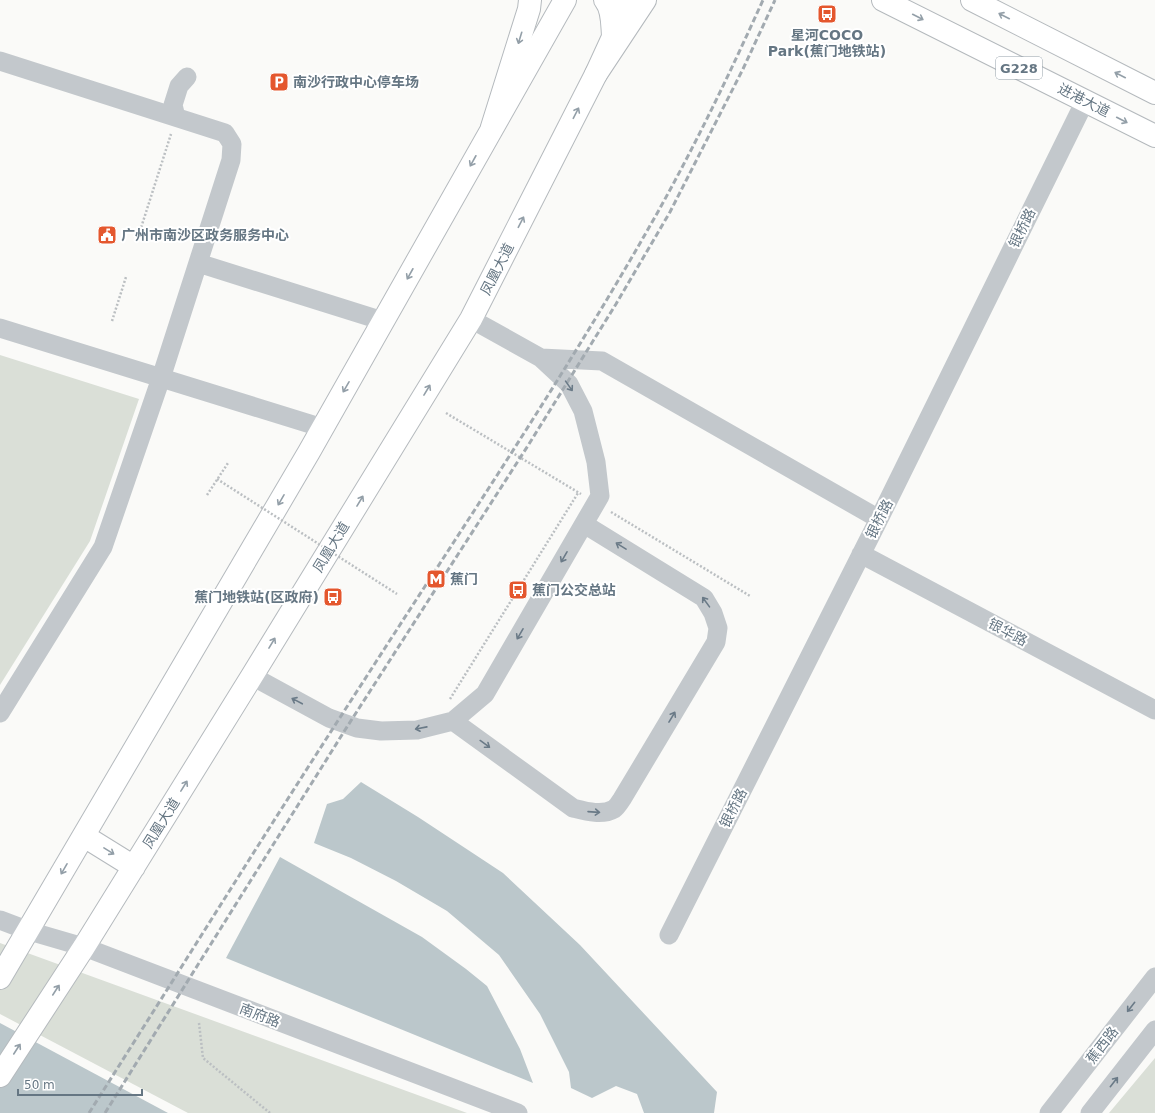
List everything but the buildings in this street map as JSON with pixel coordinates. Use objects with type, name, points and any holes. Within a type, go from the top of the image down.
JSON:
[{"type":"main road","points":[[492,127],[529,9],[530,0]]},
{"type":"main road","points":[[0,978],[29,931],[322,428],[565,0]]},
{"type":"main road","points":[[553,22],[579,0]]},
{"type":"main road","points":[[605,0],[608,4],[611,15],[613,37]]},
{"type":"main road","name":"凤凰大道","points":[[0,1076],[134,867],[471,319],[596,74],[628,0]]},
{"type":"main road","points":[[596,74],[645,0]]},
{"type":"main road","name":"进港大道","points":[[883,0],[1155,136]]},
{"type":"main road","name":"G228","points":[[972,0],[1155,93]]},
{"type":"main road","points":[[84,836],[134,867]]},
{"type":"street","points":[[0,61],[225,133],[232,144],[231,160],[162,378],[103,547],[0,713]]},
{"type":"street","name":"银桥路","points":[[669,935],[879,519],[1085,101]]},
{"type":"street","points":[[198,263],[383,321]]},
{"type":"street","points":[[252,676],[329,718],[357,728],[381,731],[417,730],[453,721],[485,694],[600,496],[596,462],[583,411],[569,384],[542,358],[471,319]]},
{"type":"street","points":[[0,328],[322,428]]},
{"type":"street","points":[[542,358],[602,361],[879,519]]},
{"type":"street","points":[[453,721],[573,808],[590,812],[603,812],[614,809],[622,799],[716,642],[718,628],[713,613],[704,598],[584,524]]},
{"type":"street","name":"银华路","points":[[861,554],[1155,710]]},
{"type":"street","name":"南府路","points":[[0,920],[29,931],[84,947],[518,1113]]},
{"type":"street","name":"蕉西路","points":[[1049,1113],[1155,976]]},
{"type":"street","points":[[1090,1113],[1155,1030]]},
{"type":"path","points":[[140,231],[176,117]]},
{"type":"path","points":[[112,321],[126,277]]},
{"type":"path","points":[[207,494],[228,463]]},
{"type":"path","points":[[218,479],[397,594]]},
{"type":"path","points":[[449,700],[578,493]]},
{"type":"path","points":[[200,1023],[203,1058],[270,1113]]},
{"type":"shaded area","points":[[0,355],[139,399],[90,541],[0,685]]},
{"type":"shaded area","points":[[361,782],[418,817],[503,873],[580,945],[717,1092],[714,1113],[644,1113],[637,1094],[616,1086],[592,1098],[571,1088],[569,1072],[540,1014],[499,955],[447,911],[396,881],[351,858],[314,843],[327,804],[343,799]]},
{"type":"shaded area","points":[[280,857],[422,937],[487,986],[520,1049],[533,1083],[226,958]]},
{"type":"shaded area","points":[[0,943],[467,1113],[188,1113],[0,1014]]},
{"type":"shaded area","points":[[0,1023],[168,1113],[0,1113]]},
{"type":"shaded area","points":[[1155,1058],[1155,1113],[1109,1113]]},
{"type":"railway","points":[[89,1113],[549,393],[621,276],[655,217],[698,136],[763,0]]},
{"type":"railway","points":[[105,1113],[345,730],[529,444],[616,304],[670,212],[743,69],[775,0]]},
{"type":"place","name":"星河COCO Park(蕉门地铁站)","points":[[827,14]]},
{"type":"place","name":"南沙行政中心停车场","points":[[279,82]]},
{"type":"place","name":"广州市南沙区政务服务中心","points":[[107,235]]},
{"type":"place","name":"蕉门","points":[[436,579]]},
{"type":"place","name":"蕉门公交总站","points":[[518,590]]},
{"type":"place","name":"蕉门地铁站(区政府)","points":[[333,597]]}]
